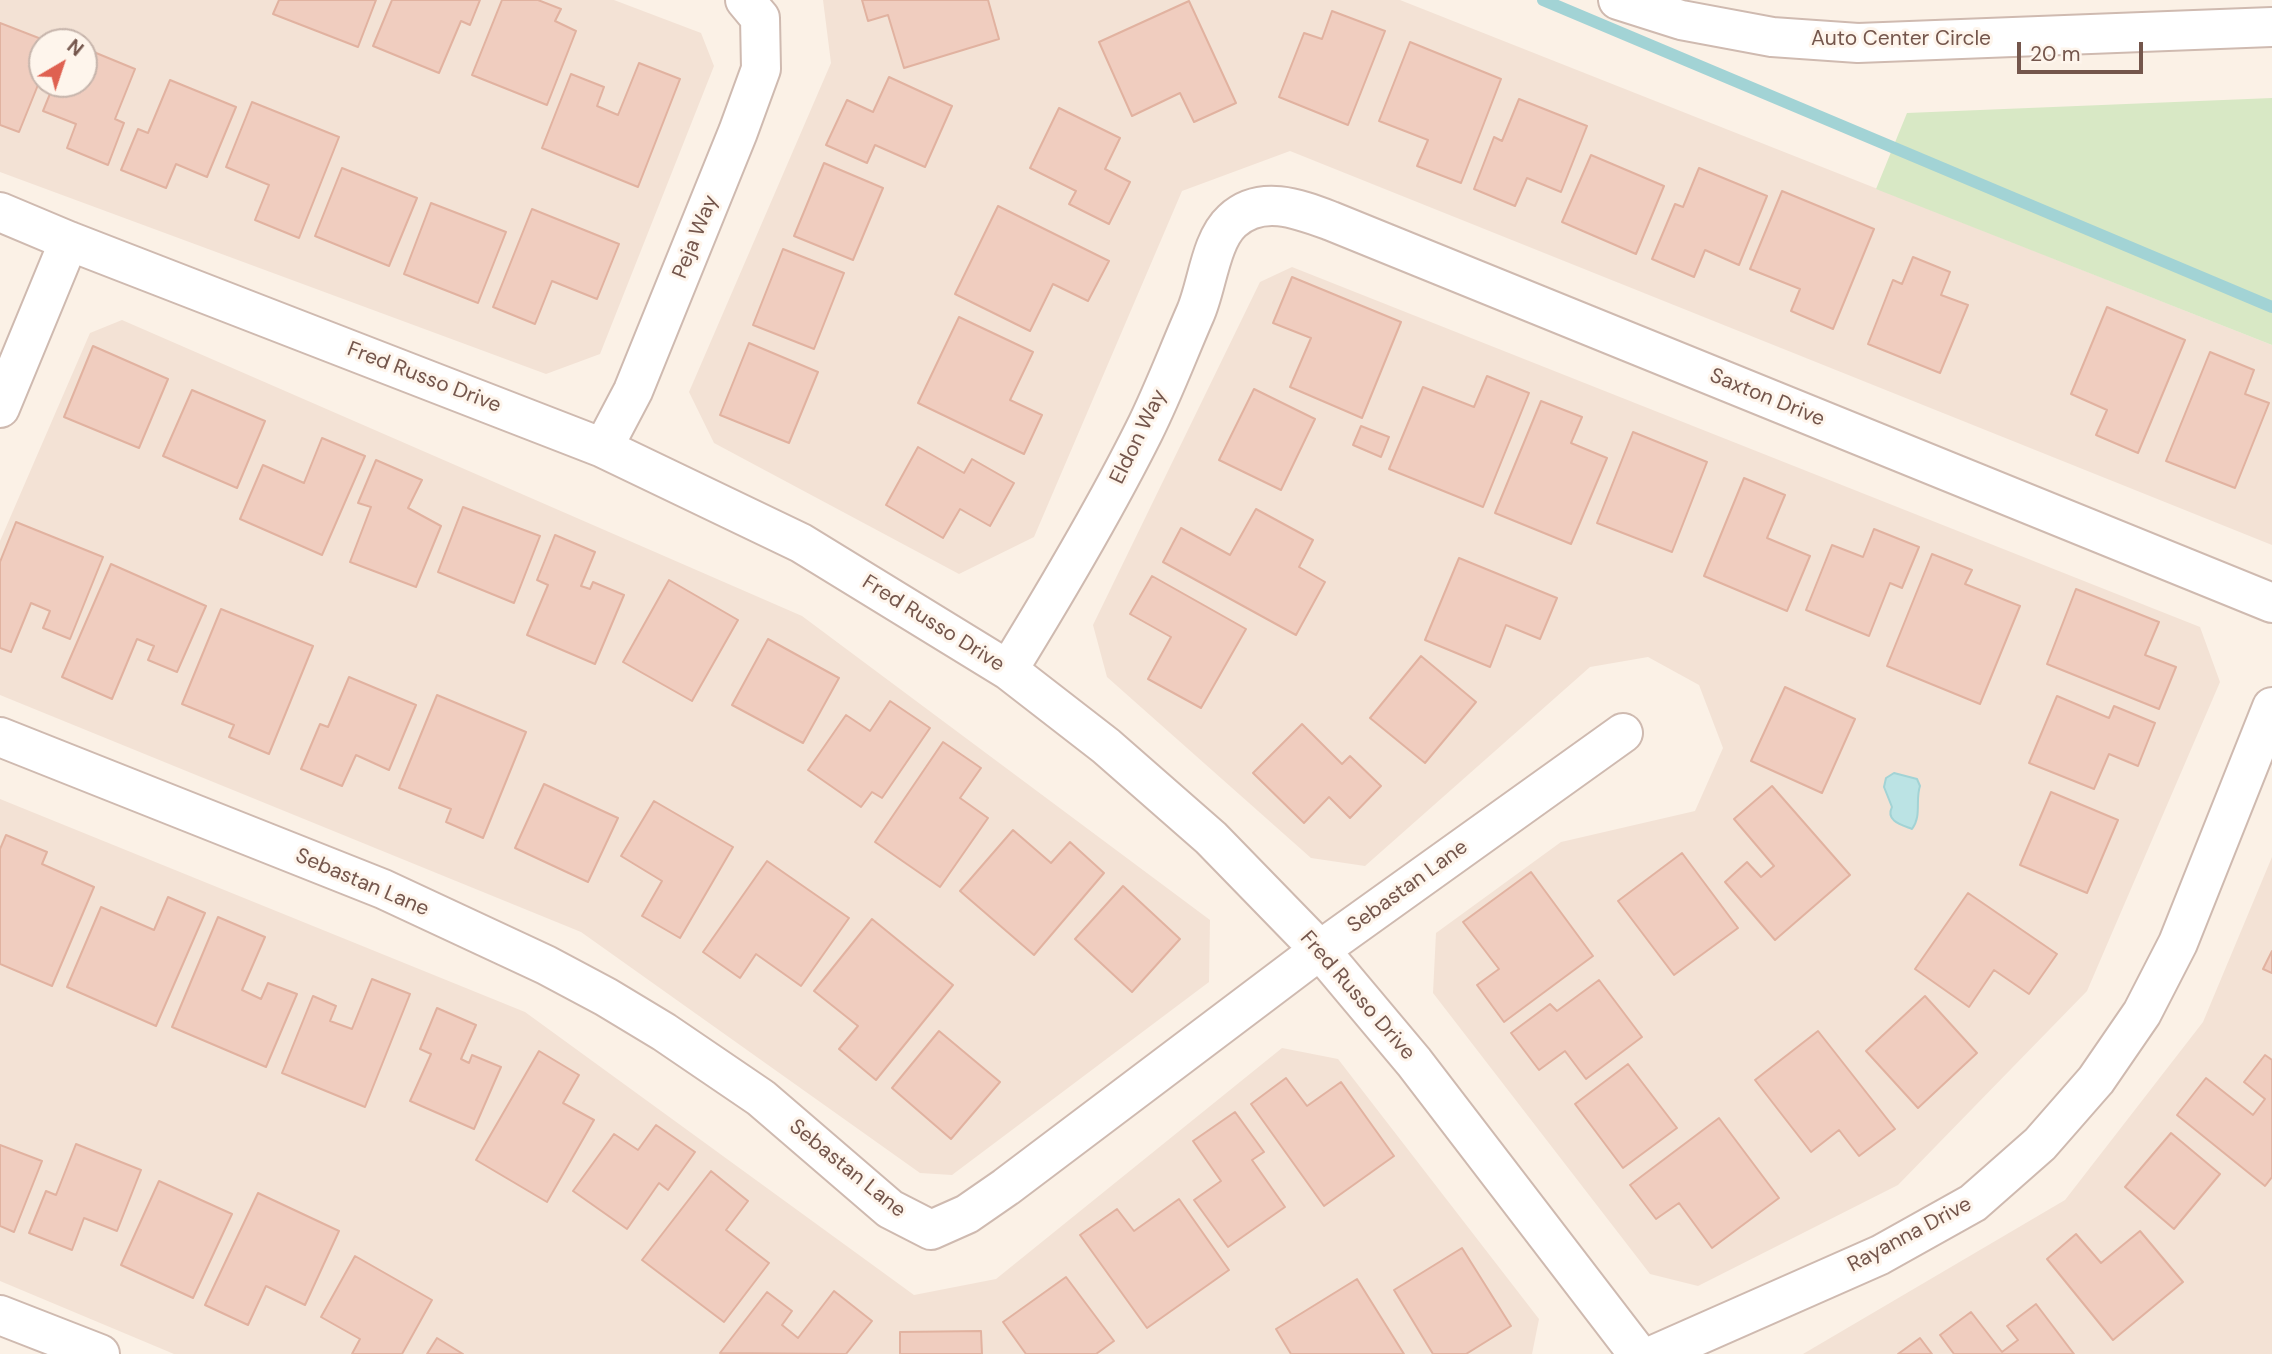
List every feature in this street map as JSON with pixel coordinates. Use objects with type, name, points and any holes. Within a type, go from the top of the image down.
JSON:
[{"type":"street","name":"Auto Center Circle","points":[[1618,0],[1681,20],[1772,37],[1858,43],[2272,27]]},
{"type":"street","name":"Peja Way","points":[[603,448],[633,391],[761,69],[752,9]]},
{"type":"street","name":"Saxton Drive","points":[[1259,205],[1292,207],[1331,221],[2272,603]]},
{"type":"street","name":"Eldon Way","points":[[1008,670],[1078,556],[1145,429],[1202,299],[1216,246],[1231,222],[1259,205]]},
{"type":"street","name":"Fred Russo Drive","points":[[0,212],[603,448],[800,543],[1008,670],[1106,746],[1212,838],[1320,950],[1414,1062],[1638,1354]]},
{"type":"street","points":[[0,408],[69,241]]},
{"type":"street","name":"Rayanna Drive","points":[[1656,1354],[1880,1255],[1973,1203],[2040,1144],[2096,1080],[2142,1013],[2178,943],[2272,707]]},
{"type":"street","name":"Sebastan Lane","points":[[0,737],[383,889],[546,965],[664,1032],[761,1098],[890,1209],[931,1230],[967,1214],[1006,1186],[1320,950],[1623,733]]},
{"type":"street","points":[[0,1315],[100,1354]]},
{"type":"shaded area","points":[[0,0],[614,0],[701,33],[714,66],[600,354],[546,374],[0,172]]},
{"type":"shaded area","points":[[823,0],[1400,0],[2272,345],[2272,545],[1290,151],[1182,191],[1034,537],[959,574],[714,443],[689,392],[831,63]]},
{"type":"shaded area","points":[[1292,267],[2200,627],[2220,682],[2087,991],[1898,1185],[1698,1286],[1650,1274],[1433,993],[1436,933],[1561,842],[1695,811],[1723,748],[1699,685],[1648,657],[1590,667],[1365,866],[1311,858],[1107,677],[1093,625],[1260,282]]},
{"type":"shaded area","points":[[122,320],[802,616],[1210,920],[1209,982],[952,1175],[920,1173],[581,932],[0,695],[0,541],[90,333]]},
{"type":"shaded area","points":[[0,799],[525,1012],[914,1295],[996,1279],[1282,1048],[1338,1059],[1539,1319],[1532,1354],[174,1354],[0,1281]]},
{"type":"shaded area","points":[[2272,857],[2272,1354],[1803,1354],[2065,1200],[2203,1022]]},
{"type":"green space","points":[[2272,98],[2272,345],[1876,189],[1907,113]]},
{"type":"water","points":[[1894,773],[1917,779],[1920,786],[1917,819],[1912,829],[1896,822],[1891,816],[1892,807],[1884,787],[1886,778]]},
{"type":"building","points":[[279,0],[376,0],[358,47],[273,14]]},
{"type":"building","points":[[392,0],[480,0],[470,25],[461,21],[439,73],[373,46]]},
{"type":"building","points":[[502,0],[538,0],[561,9],[555,21],[576,31],[547,105],[472,75]]},
{"type":"building","points":[[862,0],[988,0],[999,39],[904,68],[888,15],[868,21]]},
{"type":"building","points":[[1189,1],[1236,103],[1194,122],[1180,93],[1132,116],[1099,42]]},
{"type":"building","points":[[1332,11],[1385,31],[1348,125],[1279,97],[1304,33],[1322,39]]},
{"type":"building","points":[[0,23],[28,34],[28,98],[33,98],[19,132],[0,125]]},
{"type":"building","points":[[1410,42],[1501,79],[1461,183],[1417,166],[1428,140],[1379,121]]},
{"type":"building","points":[[98,54],[135,69],[115,119],[124,123],[108,165],[67,148],[76,124],[43,111],[48,98],[98,98]]},
{"type":"building","points":[[639,63],[680,79],[638,187],[542,148],[571,74],[604,87],[597,106],[618,115]]},
{"type":"building","points":[[889,77],[952,106],[925,167],[875,145],[867,163],[826,145],[847,100],[873,112]]},
{"type":"building","points":[[170,80],[236,107],[207,177],[176,164],[166,188],[121,170],[138,129],[148,133]]},
{"type":"building","points":[[1519,99],[1587,126],[1561,192],[1527,178],[1515,206],[1474,189],[1494,137],[1502,141]]},
{"type":"building","points":[[252,102],[339,137],[299,238],[255,220],[269,185],[226,167]]},
{"type":"building","points":[[1059,108],[1120,138],[1105,169],[1130,182],[1109,224],[1069,204],[1076,191],[1030,168]]},
{"type":"building","points":[[1591,155],[1664,186],[1636,254],[1562,222]]},
{"type":"building","points":[[824,163],[883,188],[853,260],[794,236]]},
{"type":"building","points":[[342,168],[417,198],[389,266],[315,236]]},
{"type":"building","points":[[1699,168],[1767,196],[1739,265],[1705,250],[1694,277],[1652,259],[1675,204],[1683,207]]},
{"type":"building","points":[[1782,191],[1874,229],[1833,329],[1791,311],[1800,289],[1750,269]]},
{"type":"building","points":[[431,203],[506,232],[478,303],[404,274]]},
{"type":"building","points":[[998,206],[1109,261],[1088,301],[1053,284],[1030,331],[955,294]]},
{"type":"building","points":[[532,209],[619,244],[597,299],[552,281],[535,324],[493,307]]},
{"type":"building","points":[[783,249],[844,273],[814,349],[753,325]]},
{"type":"building","points":[[1913,257],[1950,272],[1941,295],[1968,305],[1940,373],[1868,344],[1893,280],[1902,284]]},
{"type":"building","points":[[1292,277],[1401,322],[1362,418],[1290,387],[1311,338],[1273,323]]},
{"type":"building","points":[[2107,307],[2185,340],[2138,453],[2096,435],[2107,410],[2071,394]]},
{"type":"building","points":[[959,317],[1033,352],[1010,400],[1042,415],[1024,454],[918,403]]},
{"type":"building","points":[[749,343],[818,372],[789,443],[720,415]]},
{"type":"building","points":[[93,346],[168,379],[139,448],[64,417]]},
{"type":"building","points":[[2210,352],[2254,370],[2245,394],[2269,403],[2235,488],[2166,461]]},
{"type":"building","points":[[1487,376],[1529,393],[1483,507],[1389,469],[1423,387],[1474,407]]},
{"type":"building","points":[[1254,389],[1315,419],[1281,490],[1219,460]]},
{"type":"building","points":[[192,390],[265,421],[237,488],[163,456]]},
{"type":"building","points":[[1541,401],[1582,417],[1571,443],[1607,458],[1571,544],[1495,513]]},
{"type":"building","points":[[1361,426],[1389,437],[1381,457],[1353,445]]},
{"type":"building","points":[[1633,432],[1707,462],[1672,552],[1597,523]]},
{"type":"building","points":[[322,438],[365,456],[322,555],[240,519],[263,465],[304,483]]},
{"type":"building","points":[[918,447],[964,473],[972,459],[1014,483],[990,526],[960,509],[943,538],[886,505]]},
{"type":"building","points":[[376,460],[422,480],[408,508],[441,526],[416,587],[350,562],[371,507],[358,503]]},
{"type":"building","points":[[1744,478],[1785,495],[1767,538],[1810,556],[1787,611],[1704,576]]},
{"type":"building","points":[[463,507],[540,536],[514,603],[438,572]]},
{"type":"building","points":[[1256,509],[1313,540],[1299,567],[1325,582],[1296,635],[1163,562],[1181,528],[1230,555]]},
{"type":"building","points":[[16,522],[103,557],[70,639],[43,628],[50,611],[31,603],[11,652],[0,648],[0,562]]},
{"type":"building","points":[[1874,529],[1919,547],[1902,588],[1890,583],[1869,636],[1806,610],[1832,545],[1863,557]]},
{"type":"building","points":[[555,535],[595,552],[581,586],[590,589],[593,582],[624,595],[595,664],[527,635],[548,585],[537,580]]},
{"type":"building","points":[[1932,554],[1972,570],[1965,584],[2020,606],[1980,704],[1887,666]]},
{"type":"building","points":[[1459,558],[1557,598],[1540,639],[1506,625],[1490,667],[1425,640]]},
{"type":"building","points":[[111,564],[206,606],[177,672],[148,660],[154,646],[137,639],[112,699],[62,677]]},
{"type":"building","points":[[1152,576],[1246,629],[1201,708],[1148,679],[1171,637],[1130,614]]},
{"type":"building","points":[[669,580],[738,620],[692,701],[623,662]]},
{"type":"building","points":[[2076,589],[2159,622],[2145,655],[2176,667],[2159,709],[2047,664]]},
{"type":"building","points":[[221,609],[313,646],[269,754],[229,737],[234,725],[182,704]]},
{"type":"building","points":[[768,639],[839,678],[803,743],[732,705]]},
{"type":"building","points":[[1421,656],[1476,702],[1425,763],[1370,718]]},
{"type":"building","points":[[349,677],[416,705],[389,770],[356,755],[342,786],[301,769],[320,724],[328,727]]},
{"type":"building","points":[[1785,687],[1855,719],[1822,793],[1751,761]]},
{"type":"building","points":[[437,695],[526,732],[483,838],[446,822],[451,809],[399,788]]},
{"type":"building","points":[[2057,696],[2109,718],[2114,706],[2155,723],[2138,766],[2109,754],[2094,789],[2029,763]]},
{"type":"building","points":[[890,701],[930,728],[882,798],[872,792],[861,807],[808,770],[846,715],[870,731]]},
{"type":"building","points":[[1302,724],[1342,764],[1350,756],[1381,786],[1350,818],[1329,797],[1304,823],[1253,773]]},
{"type":"building","points":[[943,742],[981,768],[960,798],[988,818],[940,887],[875,842]]},
{"type":"building","points":[[544,784],[618,818],[588,882],[515,848]]},
{"type":"building","points":[[1772,786],[1850,875],[1775,940],[1725,882],[1747,862],[1761,877],[1774,866],[1734,819]]},
{"type":"building","points":[[2051,792],[2118,820],[2087,893],[2020,865]]},
{"type":"building","points":[[654,801],[733,847],[680,938],[642,916],[662,881],[621,856]]},
{"type":"building","points":[[1013,830],[1051,863],[1070,842],[1104,873],[1034,955],[960,891]]},
{"type":"building","points":[[6,835],[47,852],[42,864],[94,887],[52,986],[0,964],[0,849]]},
{"type":"building","points":[[1682,853],[1738,928],[1674,975],[1618,901]]},
{"type":"building","points":[[767,861],[849,918],[801,986],[756,954],[740,978],[703,952]]},
{"type":"building","points":[[1531,872],[1593,956],[1504,1022],[1477,985],[1499,969],[1463,922]]},
{"type":"building","points":[[1123,886],[1180,939],[1132,992],[1075,939]]},
{"type":"building","points":[[1968,893],[2057,954],[2029,994],[1994,970],[1969,1007],[1915,969]]},
{"type":"building","points":[[168,897],[205,913],[156,1026],[67,987],[101,907],[154,930]]},
{"type":"building","points":[[218,917],[265,937],[242,990],[261,999],[268,983],[297,994],[266,1067],[172,1027]]},
{"type":"building","points":[[872,919],[953,985],[876,1080],[839,1049],[858,1026],[814,991]]},
{"type":"building","points":[[2272,951],[2272,973],[2263,969]]},
{"type":"building","points":[[372,979],[410,994],[365,1107],[282,1073],[313,996],[336,1006],[330,1021],[352,1029]]},
{"type":"building","points":[[1599,980],[1642,1037],[1586,1079],[1565,1051],[1539,1070],[1511,1033],[1550,1004],[1557,1011]]},
{"type":"building","points":[[1925,996],[1977,1053],[1918,1108],[1866,1051]]},
{"type":"building","points":[[437,1008],[476,1025],[461,1059],[469,1063],[472,1055],[501,1067],[474,1129],[410,1101],[431,1054],[420,1049]]},
{"type":"building","points":[[939,1031],[1000,1082],[951,1139],[892,1088]]},
{"type":"building","points":[[1818,1031],[1895,1129],[1859,1156],[1839,1130],[1811,1152],[1755,1080]]},
{"type":"building","points":[[539,1051],[579,1075],[563,1103],[594,1120],[547,1202],[476,1160]]},
{"type":"building","points":[[2265,1055],[2272,1060],[2272,1177],[2265,1186],[2177,1115],[2206,1078],[2253,1115],[2265,1099],[2244,1082]]},
{"type":"building","points":[[1628,1064],[1677,1128],[1623,1168],[1575,1104]]},
{"type":"building","points":[[1286,1078],[1307,1106],[1341,1082],[1394,1156],[1324,1206],[1251,1104]]},
{"type":"building","points":[[1235,1112],[1264,1152],[1252,1160],[1285,1207],[1228,1247],[1194,1200],[1221,1181],[1193,1141]]},
{"type":"building","points":[[1719,1118],[1779,1198],[1712,1248],[1679,1203],[1656,1219],[1630,1185]]},
{"type":"building","points":[[656,1125],[695,1152],[668,1190],[659,1183],[627,1229],[573,1191],[614,1134],[638,1150]]},
{"type":"building","points":[[2171,1133],[2220,1174],[2174,1229],[2125,1187]]},
{"type":"building","points":[[76,1144],[141,1170],[117,1231],[84,1218],[72,1250],[29,1233],[46,1191],[56,1195]]},
{"type":"building","points":[[0,1145],[42,1161],[14,1232],[0,1226]]},
{"type":"building","points":[[711,1171],[748,1201],[726,1230],[769,1263],[724,1322],[642,1260]]},
{"type":"building","points":[[159,1181],[232,1214],[193,1298],[121,1265]]},
{"type":"building","points":[[258,1193],[339,1231],[305,1305],[266,1286],[248,1325],[205,1305]]},
{"type":"building","points":[[1179,1199],[1229,1270],[1147,1328],[1080,1235],[1117,1209],[1134,1231]]},
{"type":"building","points":[[2140,1231],[2183,1282],[2113,1340],[2047,1259],[2076,1234],[2101,1263]]},
{"type":"building","points":[[1462,1248],[1511,1326],[1466,1354],[1433,1354],[1394,1290]]},
{"type":"building","points":[[355,1256],[432,1300],[402,1354],[352,1354],[360,1339],[321,1317]]},
{"type":"building","points":[[1066,1277],[1114,1341],[1096,1354],[1026,1354],[1003,1322]]},
{"type":"building","points":[[1357,1279],[1404,1354],[1291,1354],[1276,1329]]},
{"type":"building","points":[[834,1291],[872,1321],[846,1354],[720,1353],[767,1292],[792,1311],[782,1325],[798,1338]]},
{"type":"building","points":[[2036,1304],[2074,1354],[1954,1354],[1940,1335],[1971,1312],[2002,1352],[2018,1340],[2007,1326]]},
{"type":"building","points":[[981,1331],[982,1354],[900,1354],[900,1332]]},
{"type":"building","points":[[437,1338],[463,1354],[427,1354]]},
{"type":"building","points":[[1920,1338],[1932,1354],[1898,1354]]},
{"type":"waterway","points":[[1543,0],[2272,307]]}]
